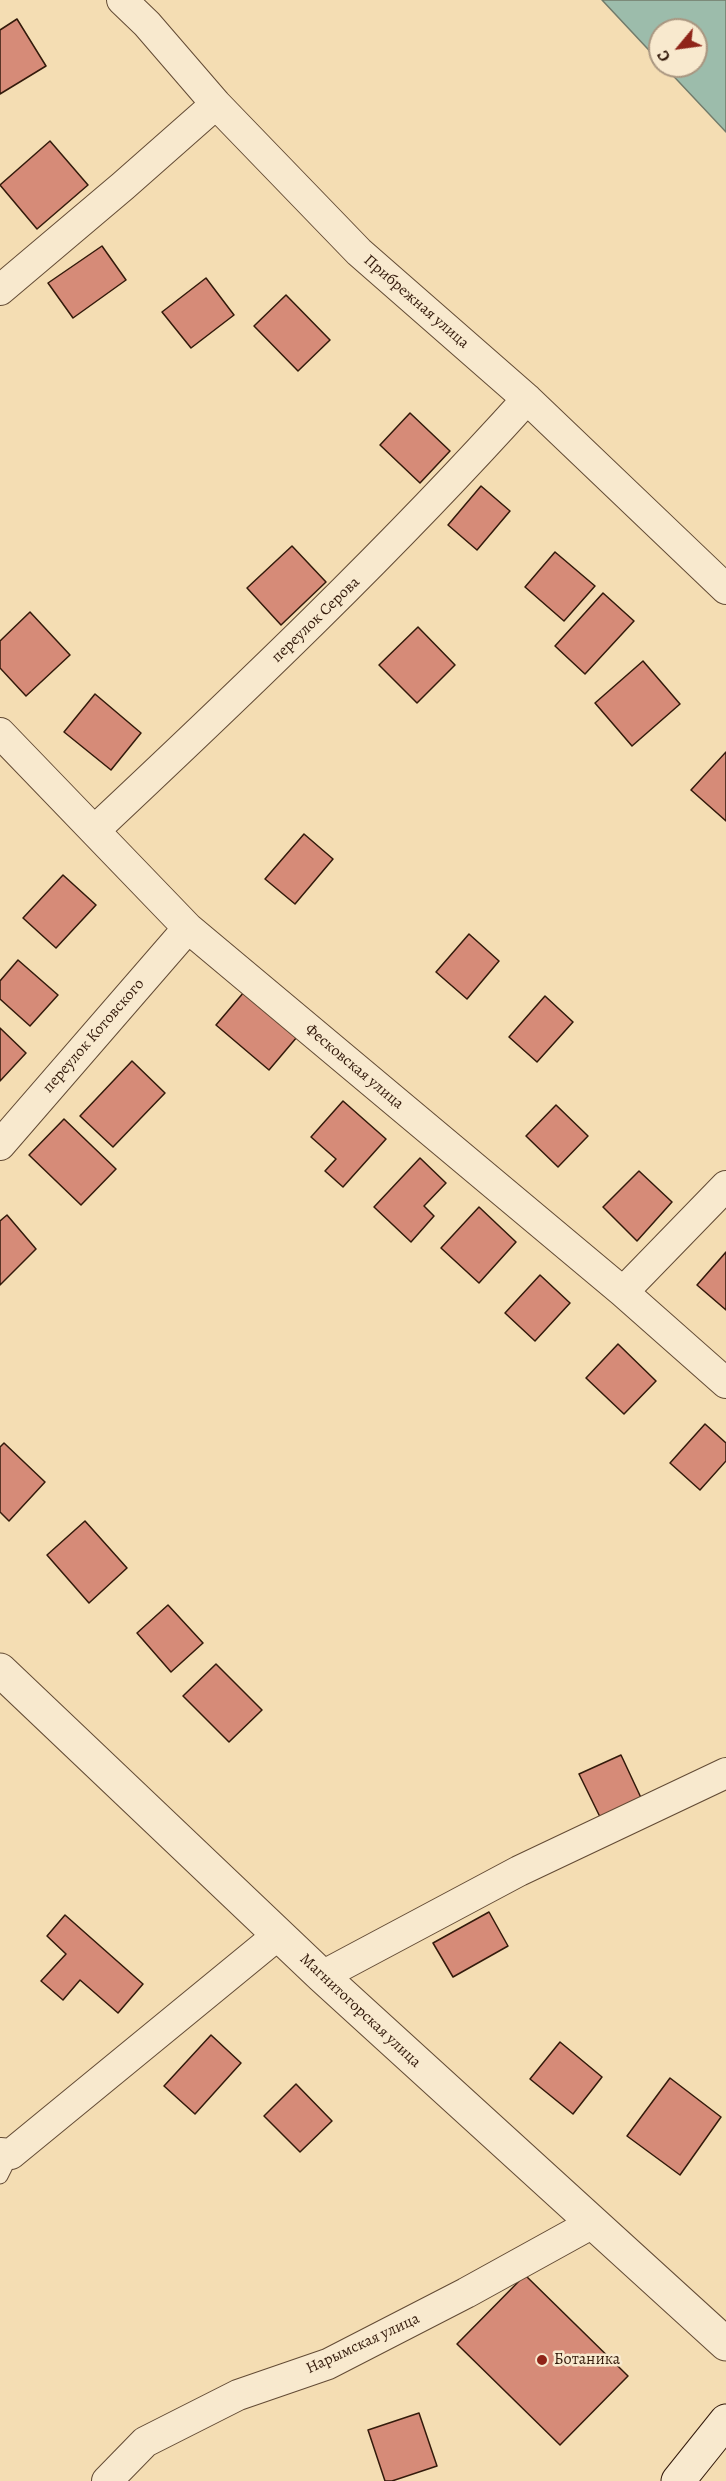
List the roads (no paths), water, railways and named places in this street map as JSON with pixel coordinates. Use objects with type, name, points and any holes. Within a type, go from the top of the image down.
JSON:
[{"type":"street","name":"Прибрежная улица","points":[[122,0],[147,24],[216,104],[359,252],[527,399],[726,589]]},
{"type":"street","points":[[0,290],[216,104]]},
{"type":"street","name":"переулок Серова","points":[[94,830],[245,689],[360,577],[527,399]]},
{"type":"street","name":"Фесковская улица","points":[[0,733],[188,928],[623,1292],[726,1383]]},
{"type":"street","name":"переулок Котовского","points":[[0,1145],[188,928]]},
{"type":"street","points":[[623,1292],[726,1186]]},
{"type":"street","name":"Магнитогорская улица","points":[[0,1670],[322,1976],[591,2224],[726,2344]]},
{"type":"street","points":[[322,1976],[519,1871],[726,1773]]},
{"type":"street","points":[[4,2161],[278,1935]]},
{"type":"street","name":"Нарымская улица","points":[[107,2481],[145,2442],[238,2395],[328,2364],[466,2293],[591,2224]]},
{"type":"street","points":[[678,2481],[726,2421]]},
{"type":"place","name":"Ботаника","points":[[542,2360]]}]
